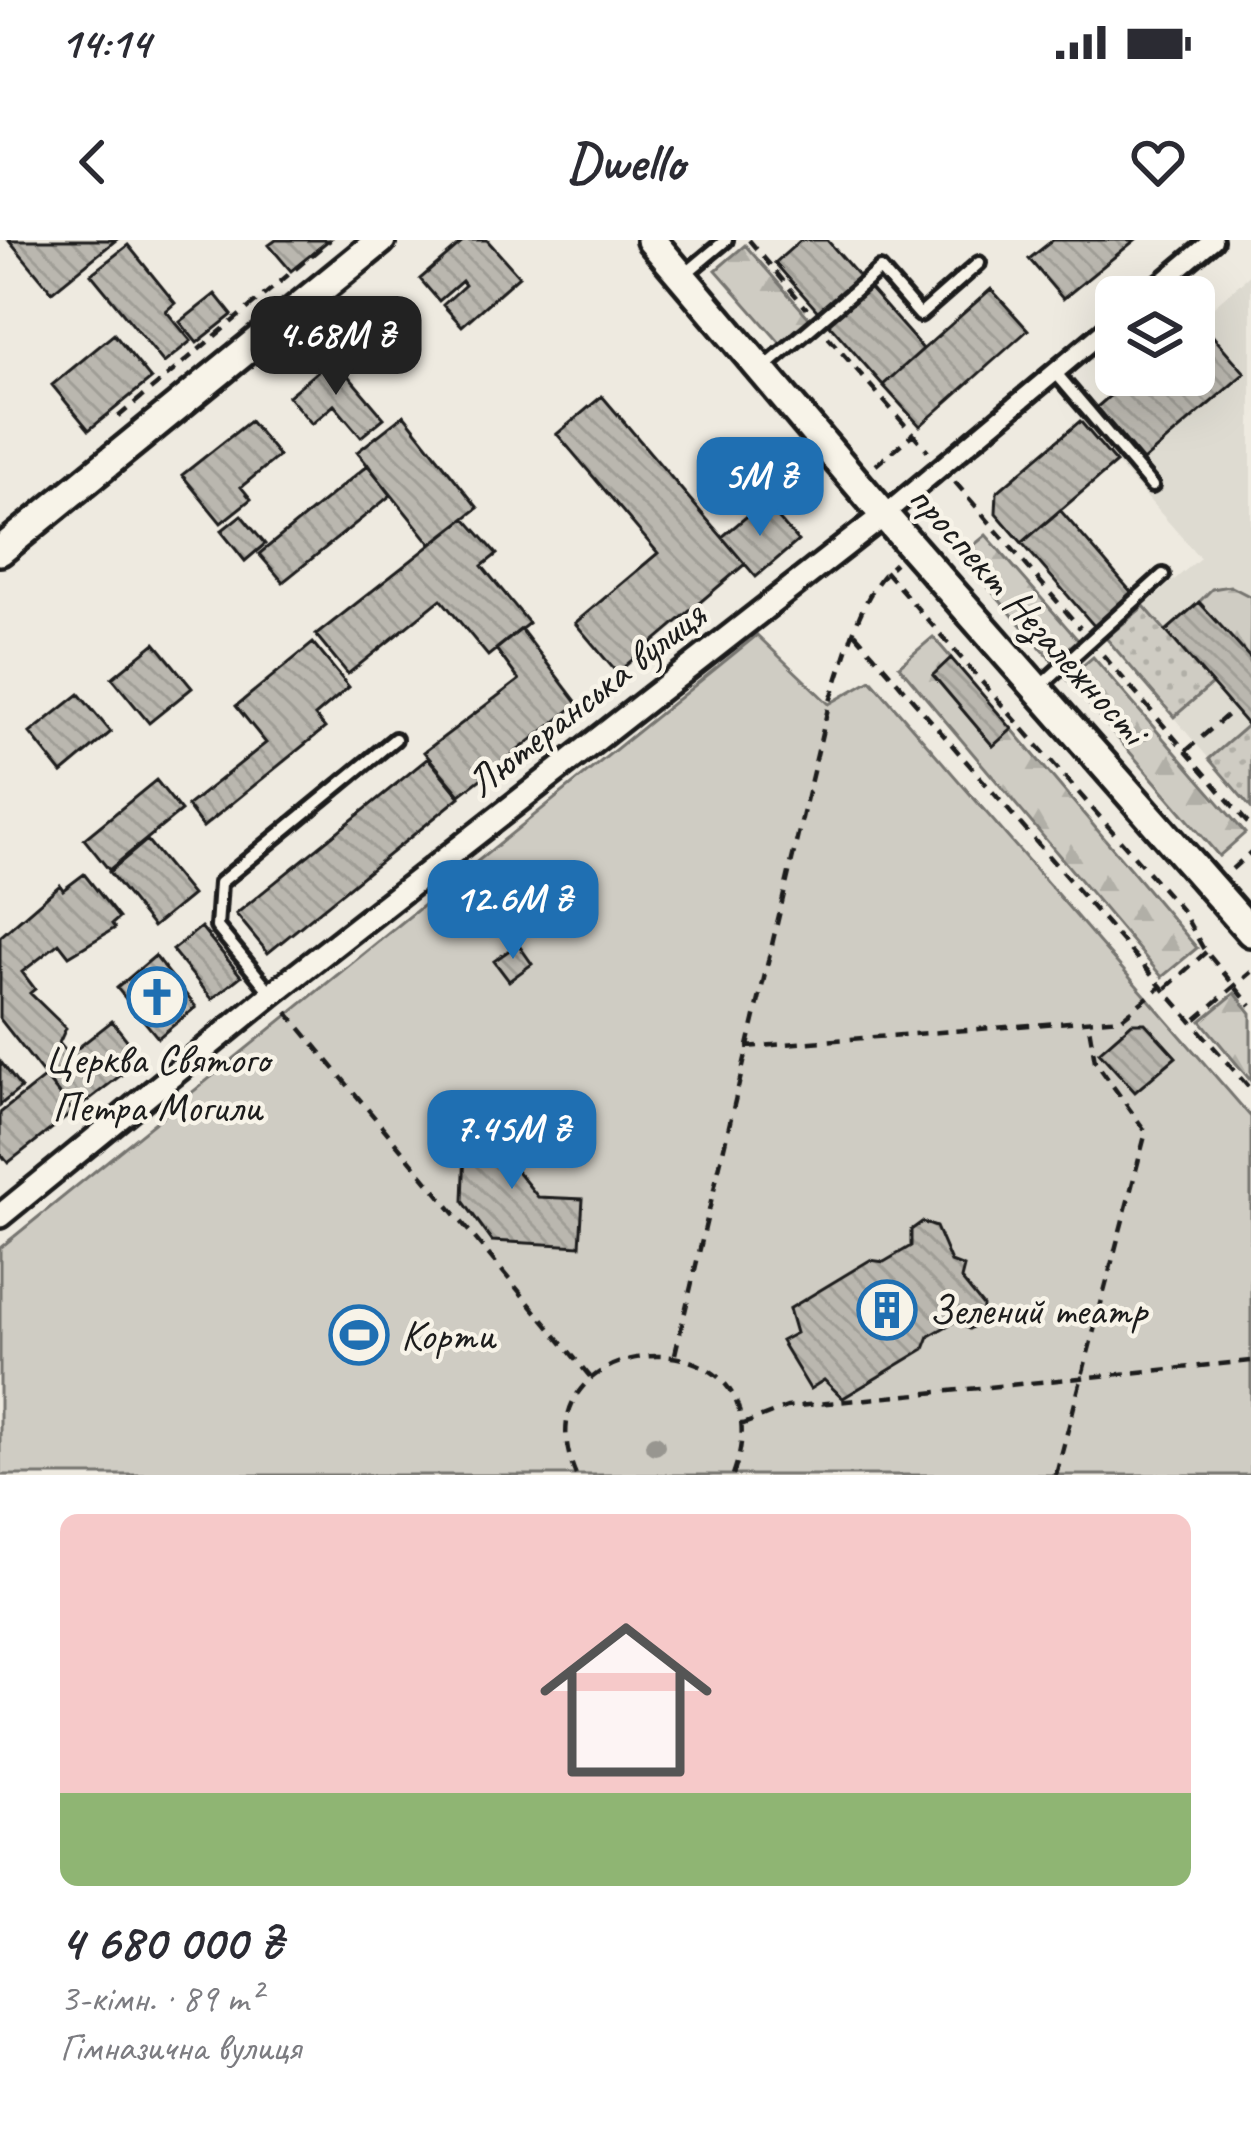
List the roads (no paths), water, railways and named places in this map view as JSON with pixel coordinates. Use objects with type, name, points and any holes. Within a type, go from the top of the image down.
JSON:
[{"type":"street","points":[[0,551],[381,240]]},
{"type":"street","name":"проспект Незалежності","points":[[651,240],[884,515],[1247,919]]},
{"type":"street","points":[[1169,276],[1213,240]]},
{"type":"street","points":[[884,515],[1095,338]]},
{"type":"street","name":"Лютеранська вулиця","points":[[0,1216],[272,994],[884,515]]},
{"type":"lane","points":[[681,277],[726,240]]},
{"type":"lane","points":[[761,371],[880,269],[920,315],[979,263]]},
{"type":"lane","points":[[1054,372],[1152,486]]},
{"type":"lane","points":[[1038,688],[1163,575]]},
{"type":"lane","points":[[272,994],[217,927],[220,883],[395,739]]},
{"type":"place","name":"Церква Святого Петра Могили","points":[[157,997]]},
{"type":"place","name":"Зелений театр","points":[[887,1310]]},
{"type":"place","name":"Корти","points":[[359,1335]]}]
